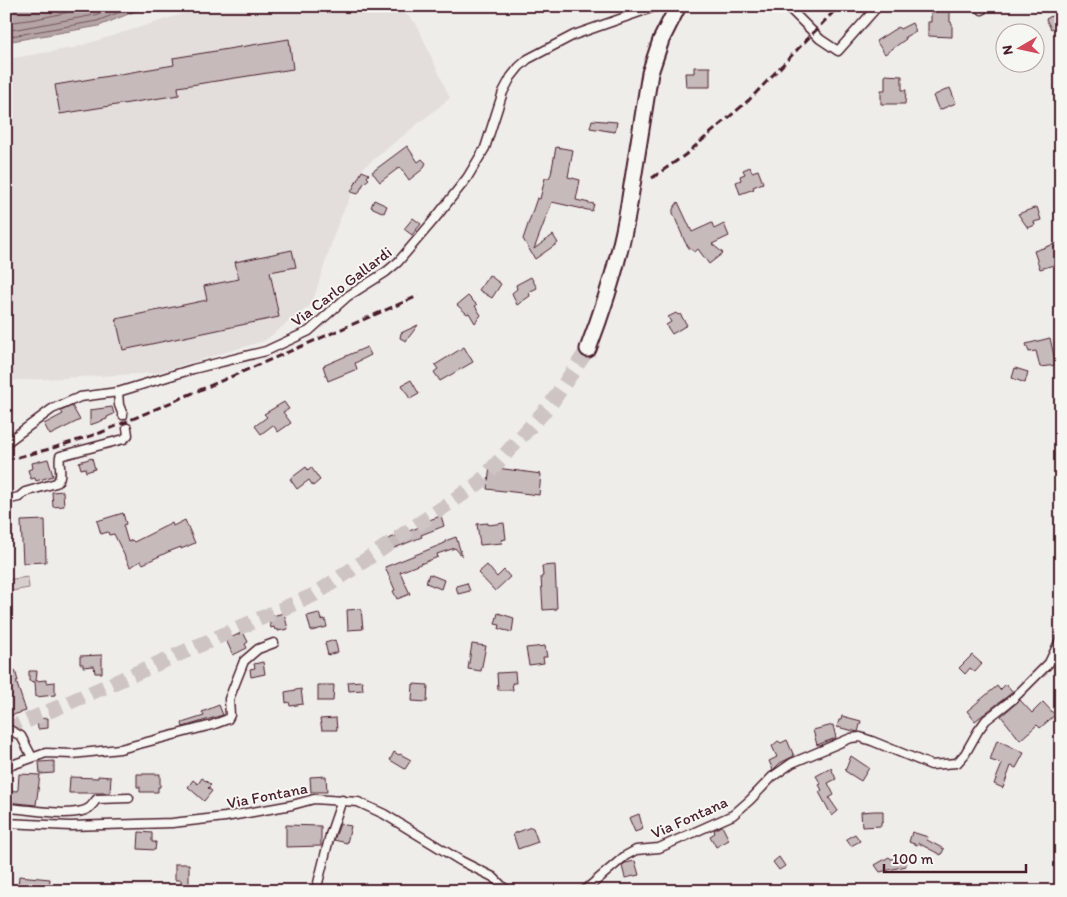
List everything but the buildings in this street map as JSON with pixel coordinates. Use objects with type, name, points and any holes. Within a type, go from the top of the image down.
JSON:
[{"type":"highway","points":[[588,349],[605,306],[616,268],[629,204],[650,73],[661,40],[678,6]]},
{"type":"street","points":[[788,6],[820,39],[838,51],[878,6]]},
{"type":"street","name":"Via Carlo Gallardi","points":[[6,443],[52,409],[80,398],[118,392],[193,369],[266,351],[309,331],[348,296],[386,272],[398,262],[433,221],[467,178],[481,156],[503,92],[519,67],[528,59],[574,35],[654,7]]},
{"type":"street","points":[[118,392],[119,405],[123,415]]},
{"type":"street","points":[[6,500],[60,481],[60,456],[124,439],[128,435],[127,428]]},
{"type":"street","name":"Via Fontana","points":[[584,891],[625,856],[636,850],[659,848],[732,814],[750,800],[772,777],[792,763],[850,738],[860,737],[872,741],[931,765],[957,763],[965,754],[986,720],[1013,699],[1049,663],[1061,638]]},
{"type":"street","points":[[6,767],[46,753],[72,754],[120,749],[228,719],[230,715],[229,699],[244,660],[258,649],[274,643]]},
{"type":"street","points":[[6,728],[21,736],[32,757]]},
{"type":"street","points":[[6,808],[77,812],[89,808],[97,799],[130,798]]},
{"type":"street","name":"Via Fontana","points":[[6,823],[70,826],[172,823],[239,815],[314,799],[358,802],[384,814],[461,861],[493,878],[508,891]]},
{"type":"street","points":[[316,891],[330,836],[342,800]]},
{"type":"shaded area","points":[[208,6],[397,6],[416,23],[450,98],[363,168],[337,226],[312,304],[264,341],[156,373],[6,381],[6,59],[73,48]]},
{"type":"shaded area","points":[[28,577],[29,588],[6,592],[6,580]]},
{"type":"water","points":[[6,6],[148,6],[99,26],[6,42]]},
{"type":"tunnel","points":[[6,730],[314,595],[479,483],[550,405],[588,349]]},
{"type":"tunnel","points":[[123,415],[127,428]]},
{"type":"railway","points":[[652,178],[685,155],[749,100],[839,6]]},
{"type":"railway","points":[[6,460],[50,449],[100,433],[418,296]]}]
